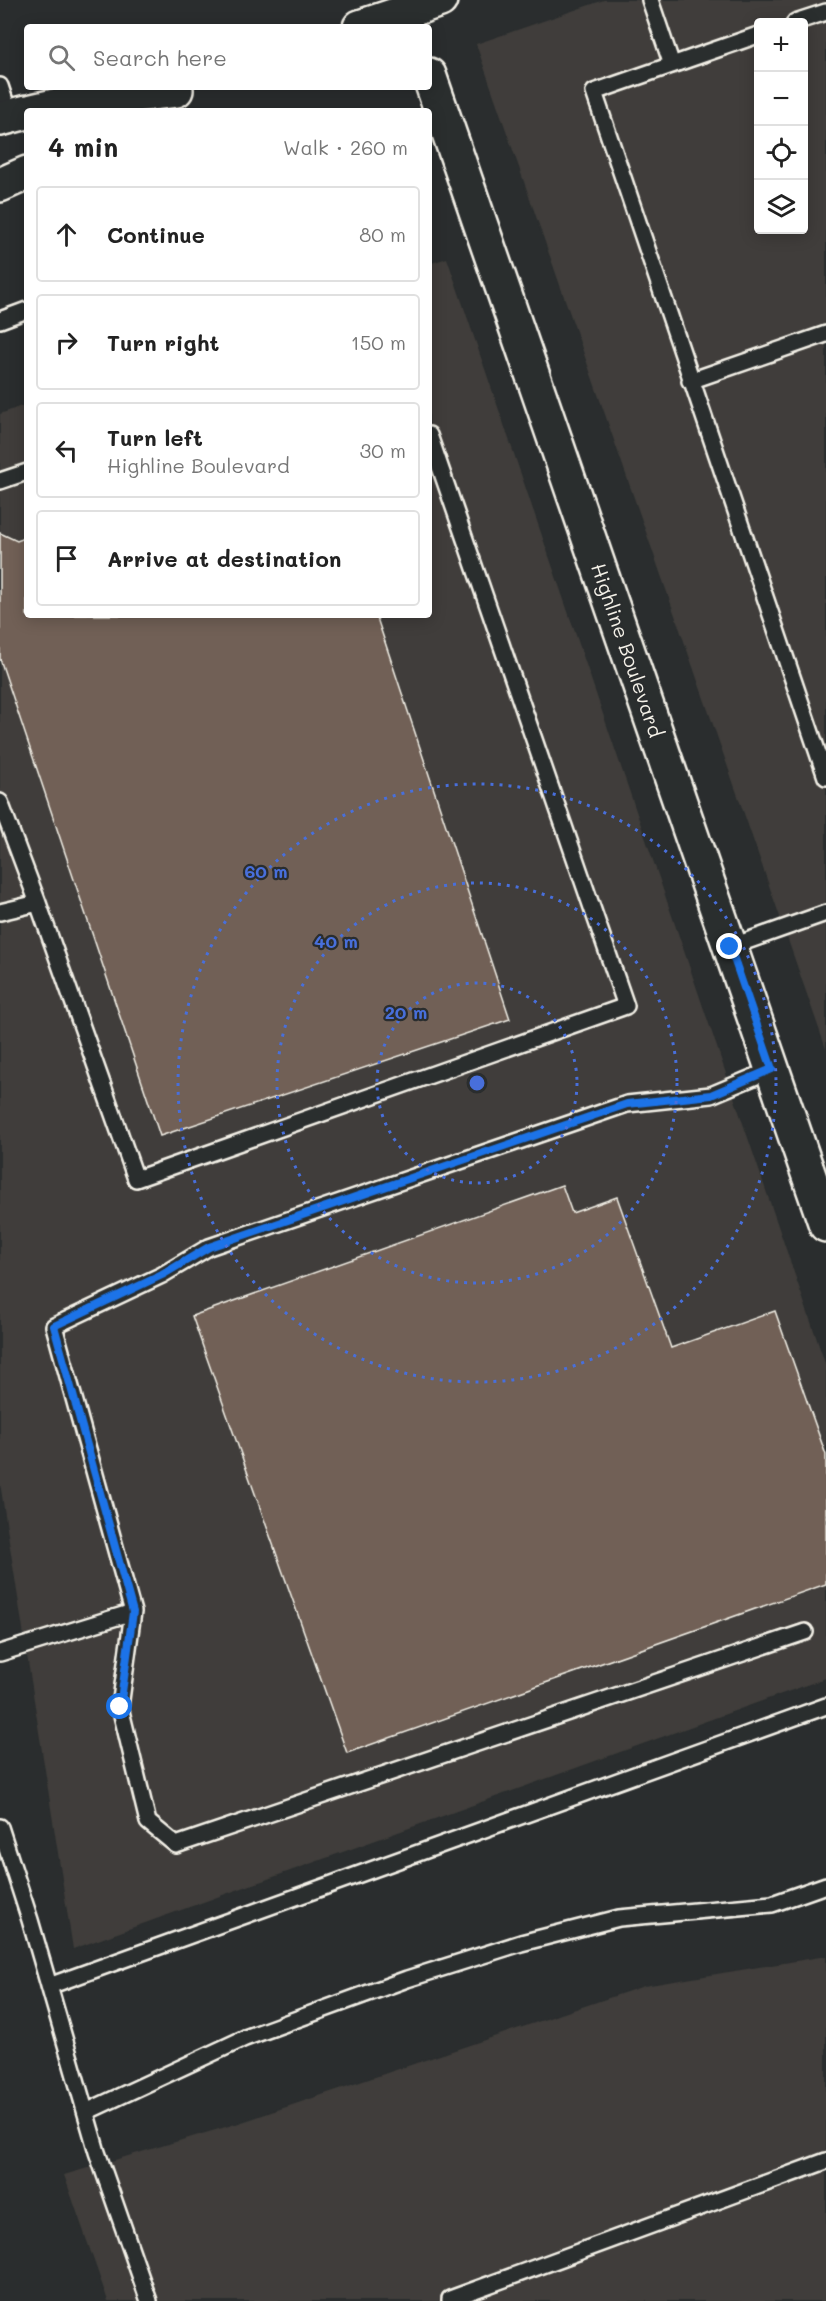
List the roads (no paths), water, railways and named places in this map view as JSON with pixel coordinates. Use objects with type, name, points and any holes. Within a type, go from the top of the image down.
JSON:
[{"type":"street","points":[[370,24],[408,13],[440,0]]},
{"type":"street","name":"Highline Boulevard","points":[[432,84],[826,1225]]},
{"type":"street","points":[[44,108],[67,103],[173,90]]},
{"type":"street","points":[[147,108],[179,90]]},
{"type":"street","points":[[0,185],[24,174]]},
{"type":"lane","points":[[650,0],[672,65]]},
{"type":"lane","points":[[807,18],[826,12]]},
{"type":"lane","points":[[754,37],[594,92],[826,777]]},
{"type":"lane","points":[[0,86],[17,114]]},
{"type":"lane","points":[[0,320],[24,311]]},
{"type":"lane","points":[[690,381],[826,334]]},
{"type":"lane","points":[[0,802],[136,1179],[626,1006],[432,444]]},
{"type":"lane","points":[[0,481],[24,473]]},
{"type":"lane","points":[[0,912],[38,903]]},
{"type":"lane","points":[[730,947],[826,913]]},
{"type":"lane","points":[[772,1069],[711,1095],[627,1104],[209,1247],[162,1275],[54,1326],[133,1612],[120,1707],[148,1822],[176,1845],[805,1632]]},
{"type":"lane","points":[[0,1653],[133,1612]]},
{"type":"lane","points":[[49,1986],[826,1706]]},
{"type":"lane","points":[[0,1827],[97,2152],[149,2301]]},
{"type":"lane","points":[[86,2112],[245,2038],[407,1979],[521,1943],[619,1918],[772,1904],[826,1885]]},
{"type":"lane","points":[[450,2301],[450,2299],[826,2161]]}]
